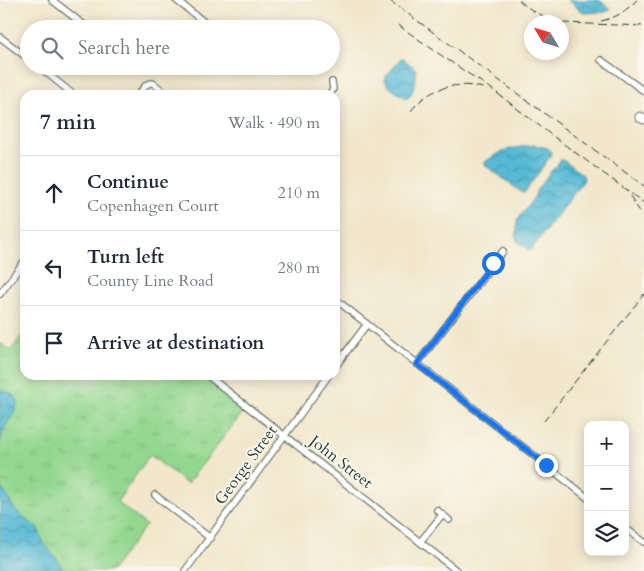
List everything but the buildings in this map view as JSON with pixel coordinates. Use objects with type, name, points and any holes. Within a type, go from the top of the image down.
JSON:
[{"type":"street","points":[[52,0],[78,20]]},
{"type":"street","points":[[176,0],[202,20]]},
{"type":"street","points":[[0,37],[20,52]]},
{"type":"street","points":[[600,60],[644,91]]},
{"type":"street","points":[[49,75],[68,90]]},
{"type":"street","points":[[332,82],[332,90]]},
{"type":"street","points":[[142,90],[150,83],[161,90]]},
{"type":"street","points":[[417,364],[503,251]]},
{"type":"street","points":[[0,294],[20,267]]},
{"type":"street","points":[[340,303],[584,495]]},
{"type":"street","points":[[340,360],[367,324]]},
{"type":"street","name":"John Street","points":[[213,380],[457,571]]},
{"type":"street","name":"George Street","points":[[186,571],[325,380]]},
{"type":"street","points":[[155,495],[210,538]]},
{"type":"street","points":[[437,510],[449,520]]},
{"type":"street","points":[[420,542],[442,515]]},
{"type":"street","points":[[629,531],[644,542]]},
{"type":"green space","points":[[20,338],[20,380],[206,380],[245,410],[187,484],[150,455],[117,502],[146,525],[111,571],[0,571],[0,343],[11,351]]},
{"type":"water","points":[[568,0],[599,0],[611,9],[606,12],[584,13]]},
{"type":"water","points":[[401,58],[416,69],[412,92],[407,99],[391,88],[384,79]]},
{"type":"water","points":[[534,145],[548,148],[551,155],[525,192],[521,192],[485,165],[485,162],[502,152]]},
{"type":"water","points":[[559,160],[563,160],[583,175],[584,180],[531,250],[529,250],[516,240],[517,221],[535,196],[536,191],[557,166]]},
{"type":"water","points":[[0,391],[10,393],[18,401],[16,409],[4,429],[0,443]]},
{"type":"water","points":[[0,485],[15,510],[37,528],[45,545],[64,571],[0,571]]},
{"type":"railway","points":[[389,0],[644,186]]},
{"type":"railway","points":[[519,0],[541,15]]},
{"type":"railway","points":[[601,21],[612,18],[637,0]]},
{"type":"railway","points":[[569,23],[644,26]]},
{"type":"railway","points":[[398,25],[493,90],[644,203]]},
{"type":"railway","points":[[411,111],[426,96],[445,88],[465,85],[486,89]]},
{"type":"railway","points":[[630,196],[644,218]]},
{"type":"railway","points":[[544,421],[644,294]]},
{"type":"route","points":[[493,263],[417,364],[546,465]]}]
